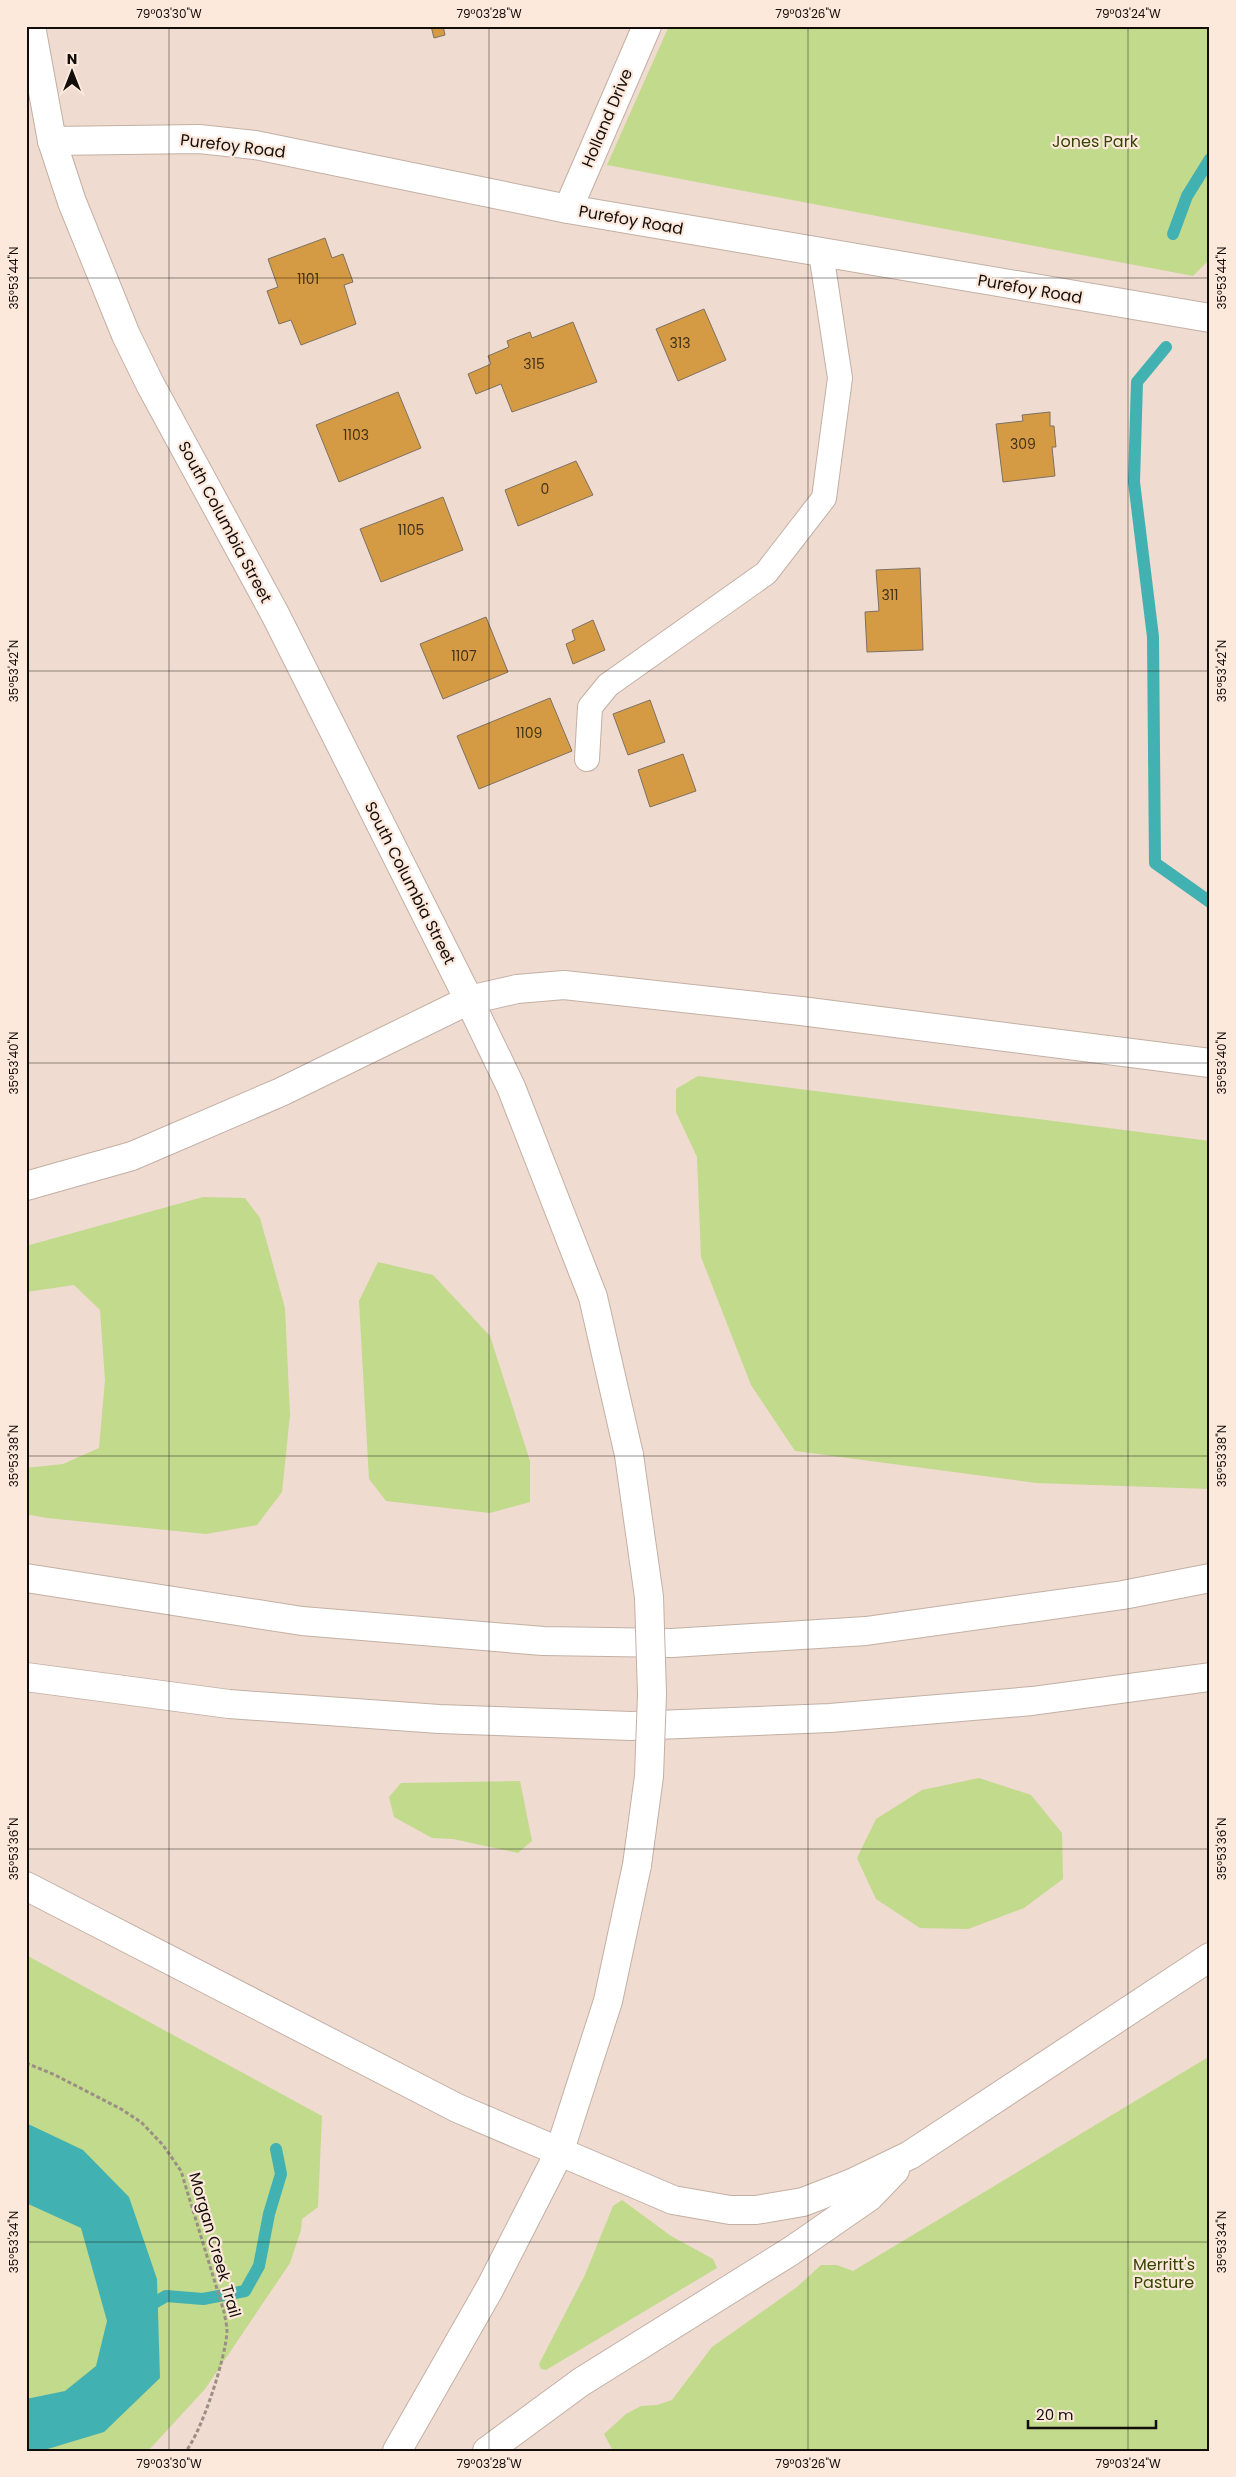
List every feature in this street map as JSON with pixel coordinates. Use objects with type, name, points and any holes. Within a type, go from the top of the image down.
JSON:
[{"type":"main road","name":"South Columbia Street","points":[[31,26],[52,141],[76,211],[126,335],[146,376],[275,614],[511,1087],[593,1297],[628,1455],[649,1597],[652,1694],[649,1776],[637,1865],[608,2001],[559,2153],[490,2288],[397,2451]]},
{"type":"main road","name":"Holland Drive","points":[[568,209],[647,26]]},
{"type":"main road","name":"Purefoy Road","points":[[52,141],[200,139],[255,145],[568,209],[1210,318]]},
{"type":"main road","points":[[26,1186],[132,1156],[281,1092],[469,1000],[517,989],[564,985],[800,1011],[1210,1063]]},
{"type":"main road","points":[[26,1578],[302,1621],[543,1641],[672,1643],[866,1631],[1123,1595],[1210,1578]]},
{"type":"main road","points":[[26,1676],[229,1704],[439,1719],[631,1726],[830,1718],[1023,1702],[1210,1677]]},
{"type":"main road","points":[[26,1886],[457,2108],[673,2200],[730,2210],[756,2210],[803,2202],[852,2183],[910,2155],[1210,1957]]},
{"type":"main road","points":[[487,2451],[581,2382],[791,2251],[869,2197],[910,2155]]},
{"type":"lane","points":[[586,759],[590,707],[608,686],[766,573],[824,498],[840,378],[821,253]]},
{"type":"path","name":"Morgan Creek Trail","points":[[26,2063],[55,2074],[141,2122],[163,2144],[181,2171],[224,2312],[227,2330],[223,2353],[202,2423],[186,2451]]},
{"type":"green space","name":"Jones Park","points":[[669,26],[1210,26],[1210,259],[1193,276],[607,165]]},
{"type":"green space","points":[[698,1076],[1210,1141],[1210,1489],[1036,1483],[795,1451],[751,1385],[701,1257],[697,1157],[676,1112],[676,1089]]},
{"type":"green space","points":[[203,1197],[245,1198],[260,1218],[285,1308],[290,1415],[282,1492],[257,1525],[206,1534],[47,1518],[26,1514],[26,1468],[63,1464],[99,1448],[105,1380],[100,1310],[74,1285],[26,1292],[26,1246]]},
{"type":"green space","points":[[378,1262],[433,1275],[490,1336],[530,1461],[530,1502],[490,1513],[386,1501],[369,1479],[359,1301]]},
{"type":"green space","points":[[979,1778],[1031,1795],[1062,1833],[1063,1879],[1024,1908],[968,1929],[920,1928],[876,1899],[857,1858],[876,1819],[922,1790]]},
{"type":"green space","points":[[520,1781],[532,1841],[518,1853],[453,1839],[432,1838],[394,1817],[389,1797],[401,1783]]},
{"type":"green space","points":[[26,1955],[322,2116],[318,2207],[302,2219],[301,2230],[290,2263],[205,2389],[148,2451],[26,2451]]},
{"type":"green space","name":"Merritt's Pasture","points":[[1210,2056],[1210,2451],[613,2451],[604,2434],[626,2414],[641,2406],[657,2405],[672,2400],[712,2347],[797,2287],[821,2265],[837,2265],[853,2271]]},
{"type":"green space","points":[[622,2200],[671,2236],[713,2259],[717,2268],[546,2370],[541,2369],[539,2364],[585,2275],[613,2206]]},
{"type":"water","points":[[26,2123],[83,2150],[129,2197],[157,2279],[160,2378],[104,2432],[41,2451],[26,2451],[26,2399],[65,2391],[96,2366],[107,2321],[81,2228],[26,2203]]},
{"type":"building","points":[[431,26],[443,26],[445,35],[434,38]]},
{"type":"building","points":[[325,238],[332,258],[343,254],[353,282],[344,285],[356,324],[301,345],[291,320],[279,324],[267,291],[278,287],[268,259]]},
{"type":"building","points":[[704,309],[726,360],[678,381],[656,329]]},
{"type":"building","points":[[573,322],[597,382],[512,412],[501,384],[476,394],[468,374],[491,364],[488,356],[509,347],[507,341],[530,332],[532,338]]},
{"type":"building","points":[[398,392],[421,448],[339,482],[316,425]]},
{"type":"building","points":[[1050,412],[1050,426],[1054,426],[1056,447],[1052,447],[1055,476],[1003,482],[996,424],[1023,421],[1022,415]]},
{"type":"building","points":[[576,461],[593,495],[518,526],[505,490]]},
{"type":"building","points":[[443,497],[463,550],[381,582],[360,529]]},
{"type":"building","points":[[920,568],[923,650],[867,652],[865,612],[879,611],[876,570]]},
{"type":"building","points":[[486,617],[508,672],[443,699],[420,644]]},
{"type":"building","points":[[593,620],[605,650],[573,664],[566,644],[575,640],[572,630]]},
{"type":"building","points":[[550,698],[572,751],[479,789],[457,736]]},
{"type":"building","points":[[650,700],[665,742],[628,755],[613,714]]},
{"type":"building","points":[[683,754],[696,791],[650,807],[638,770]]},
{"type":"waterway","points":[[1173,234],[1187,196],[1210,159]]},
{"type":"waterway","points":[[1166,347],[1137,382],[1134,482],[1153,637],[1155,863],[1210,902]]},
{"type":"waterway","points":[[144,2309],[166,2296],[203,2299],[245,2291],[259,2266],[269,2214],[281,2174],[276,2149]]}]
